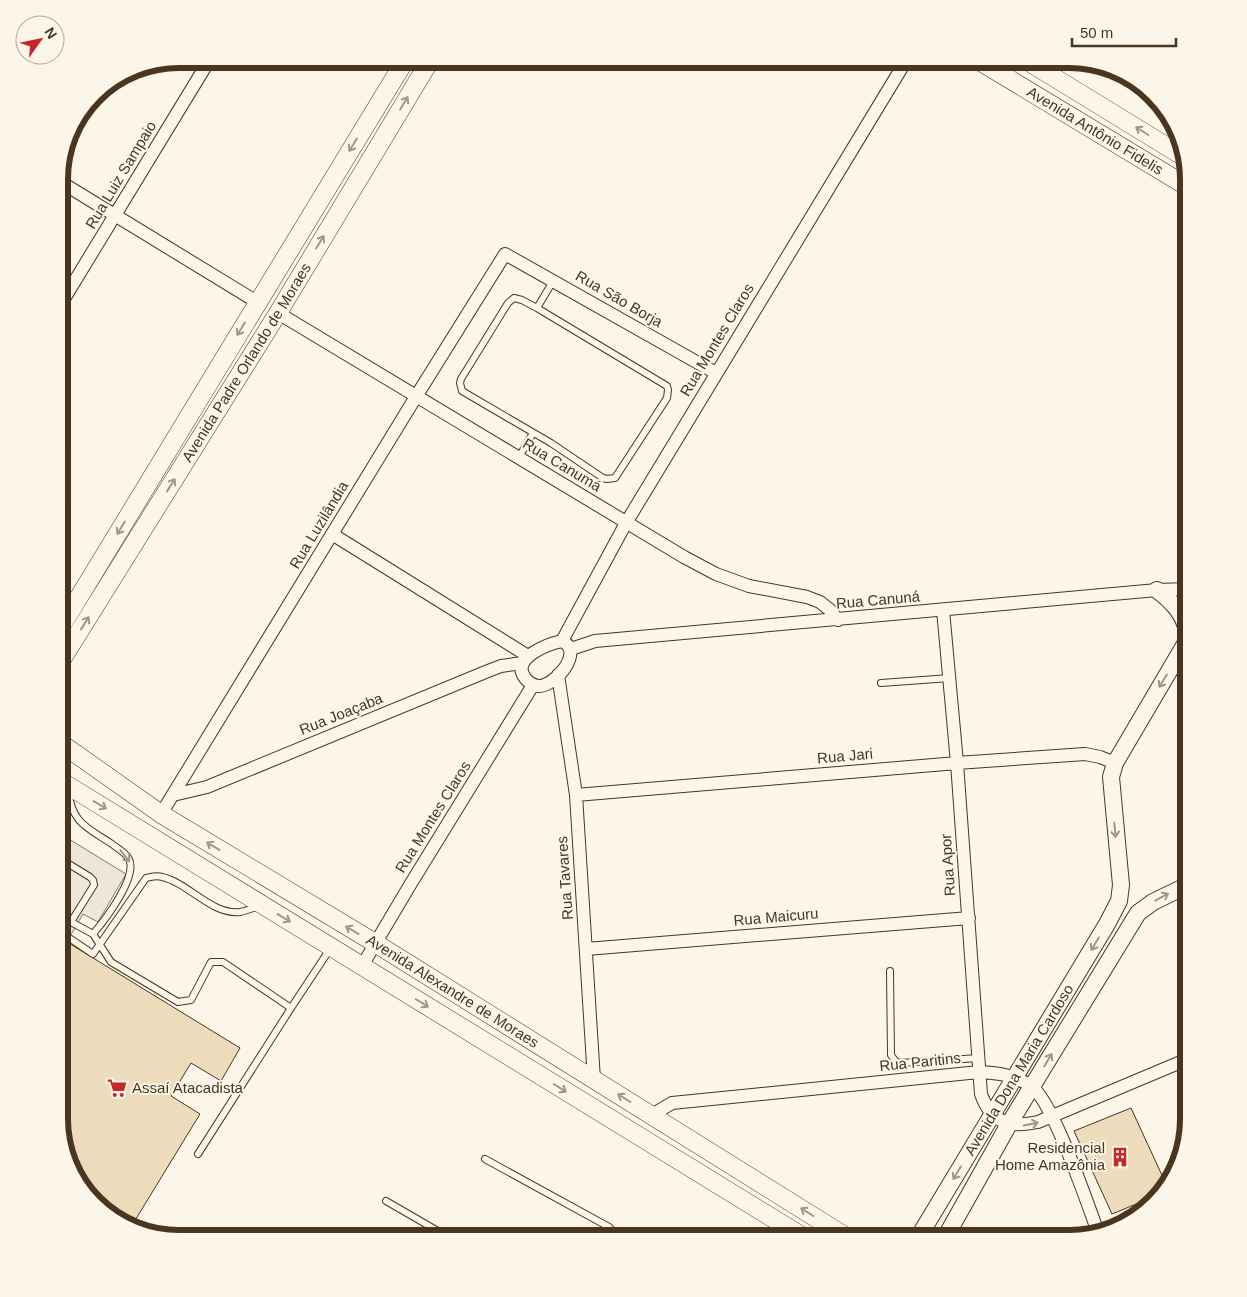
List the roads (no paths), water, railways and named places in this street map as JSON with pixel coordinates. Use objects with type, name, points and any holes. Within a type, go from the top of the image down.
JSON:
[{"type":"main road","name":"Avenida Padre Orlando de Moraes","points":[[68,615],[401,68]]},
{"type":"main road","name":"Avenida Padre Orlando de Moraes","points":[[68,650],[278,313],[426,68]]},
{"type":"main road","name":"Avenida Antônio Fidelis","points":[[991,68],[1180,182]]},
{"type":"main road","name":"Avenida Antônio Fidelis","points":[[1039,68],[1176,152]]},
{"type":"main road","name":"Avenida Alexandre de Moraes","points":[[68,748],[161,814],[375,943],[835,1230]]},
{"type":"main road","name":"Avenida Alexandre de Moraes","points":[[68,785],[792,1230]]},
{"type":"street","name":"Rua Luiz Sampaio","points":[[68,292],[205,68]]},
{"type":"street","name":"Rua Montes Claros","points":[[567,645],[626,523],[902,68]]},
{"type":"street","points":[[68,186],[258,302]]},
{"type":"street","name":"Rua São Borja","points":[[505,254],[716,373]]},
{"type":"street","name":"Rua Luzilândia","points":[[161,814],[505,254]]},
{"type":"street","name":"Rua Canumá","points":[[278,313],[417,395],[626,523],[716,574],[749,586],[807,597],[820,602],[838,620]]},
{"type":"street","points":[[332,534],[525,660]]},
{"type":"street","name":"Rua Canuná","points":[[567,645],[1180,589]]},
{"type":"street","points":[[1157,590],[1177,607],[1180,613]]},
{"type":"street","name":"Rua Apor","points":[[943,610],[957,763],[980,1094],[984,1105],[992,1115]]},
{"type":"street","points":[[567,645],[569,660],[551,682],[542,686],[533,685],[524,677],[521,669],[525,660],[546,646],[567,645]]},
{"type":"street","points":[[1115,764],[1180,653]]},
{"type":"street","name":"Rua Joaçaba","points":[[173,795],[207,787],[495,668],[525,660]]},
{"type":"street","name":"Rua Tavares","points":[[558,675],[576,795],[594,1080]]},
{"type":"street","name":"Rua Montes Claros","points":[[362,966],[533,685]]},
{"type":"street","name":"Rua Jari","points":[[576,795],[1085,754],[1100,756],[1115,764]]},
{"type":"street","name":"Avenida Dona Maria Cardoso","points":[[923,1230],[1119,901],[1121,885],[1111,778],[1115,764]]},
{"type":"street","name":"Avenida Dona Maria Cardoso","points":[[949,1230],[1009,1124],[1138,914],[1153,902],[1180,889]]},
{"type":"street","name":"Rua Maicuru","points":[[586,948],[968,918]]},
{"type":"street","points":[[992,1115],[1009,1124],[1022,1126],[1052,1117],[1180,1062]]},
{"type":"street","name":"Rua Paritins","points":[[652,1116],[672,1103],[979,1072],[1001,1073],[1014,1077],[1032,1087],[1040,1096],[1052,1117],[1096,1226]]},
{"type":"lane","points":[[537,308],[553,281]]},
{"type":"lane","points":[[518,298],[537,308],[664,383],[668,390],[668,394],[617,475],[611,479],[603,478],[532,433],[465,394],[460,387],[460,383],[511,300],[518,298]]},
{"type":"lane","points":[[519,457],[532,433]]},
{"type":"lane","points":[[881,683],[950,678]]},
{"type":"lane","points":[[68,796],[74,815],[83,826],[118,848],[129,859],[132,869],[130,877],[106,919],[94,934]]},
{"type":"lane","points":[[68,864],[90,877],[94,885],[68,924]]},
{"type":"lane","points":[[68,937],[93,954],[146,878],[161,876],[190,889],[209,904],[226,911],[240,912],[262,905]]},
{"type":"lane","points":[[71,922],[94,934],[111,962],[178,1002],[191,1000],[211,962],[223,962],[291,1008]]},
{"type":"lane","points":[[198,1154],[331,947]]},
{"type":"lane","points":[[890,971],[890,1054],[893,1059],[900,1063],[979,1058]]},
{"type":"lane","points":[[486,1160],[612,1230]]},
{"type":"lane","points":[[386,1201],[436,1230]]},
{"type":"place","name":"Assaí Atacadista","points":[[117,1088]]},
{"type":"place","name":"Residencial Home Amazônia","points":[[1120,1157]]}]
